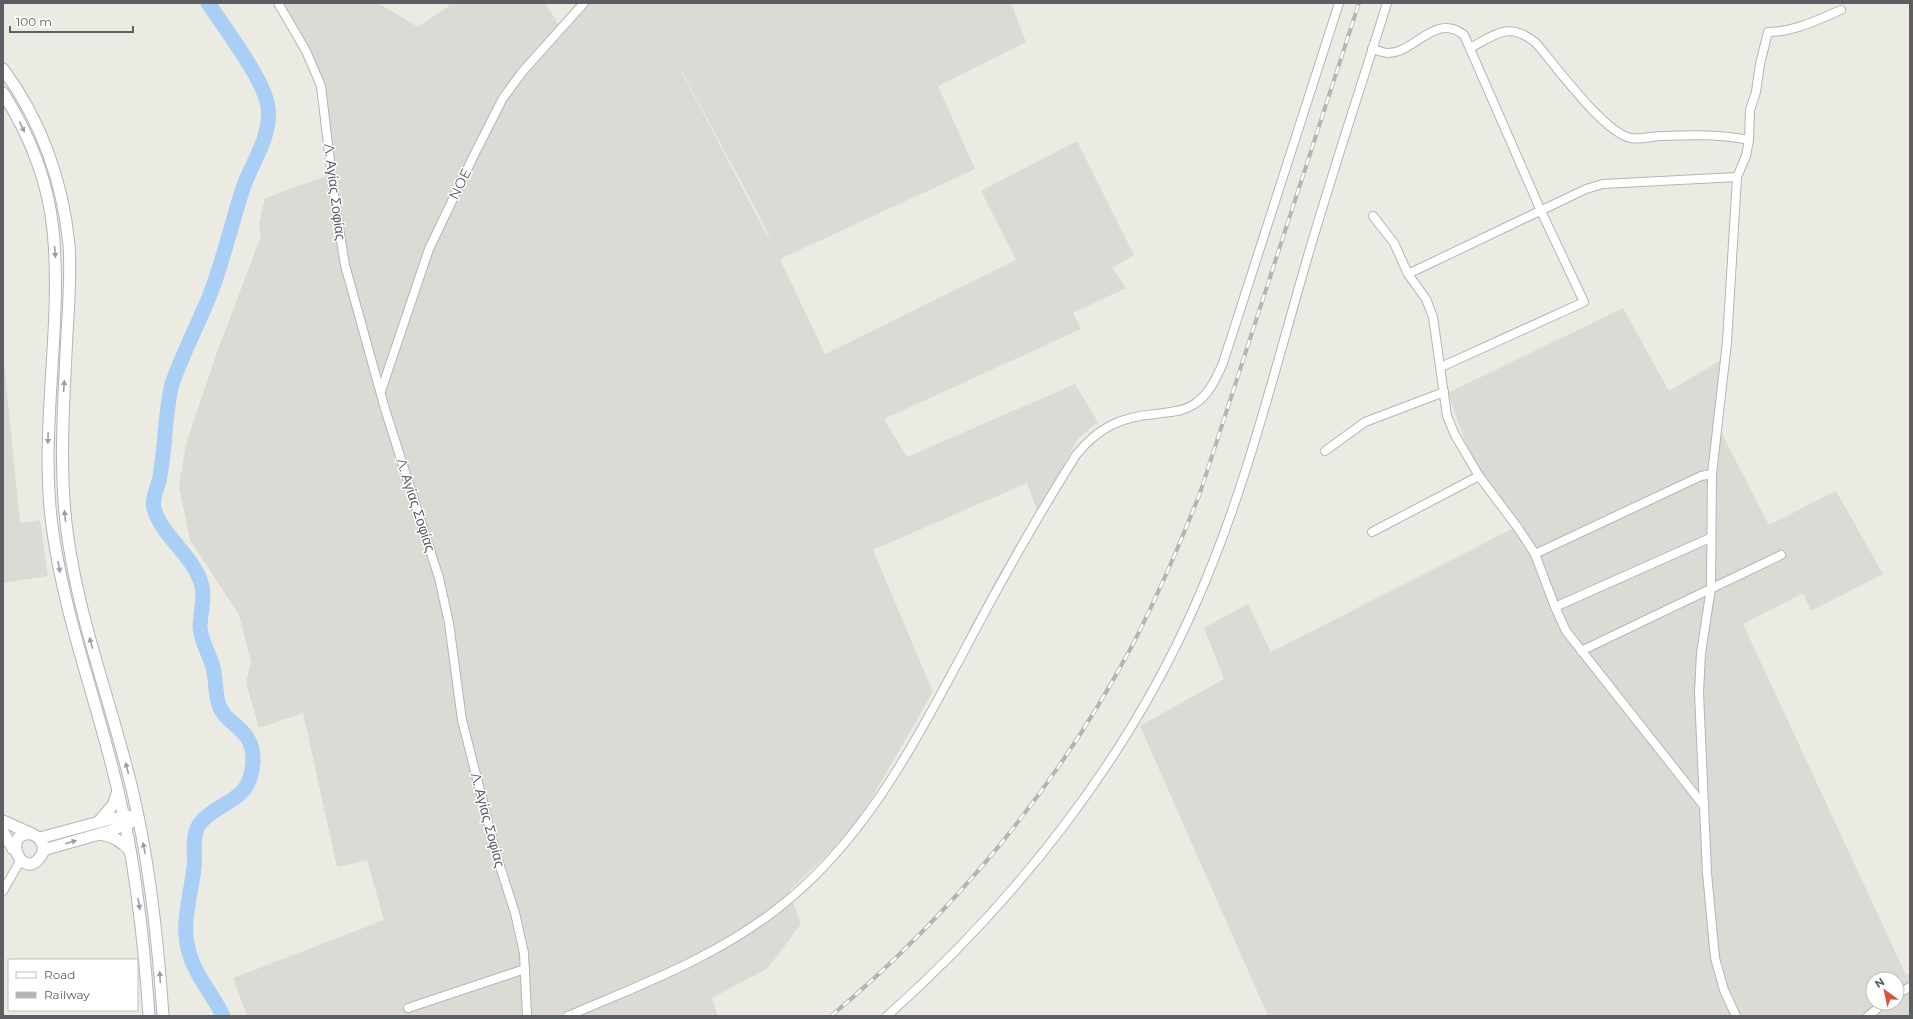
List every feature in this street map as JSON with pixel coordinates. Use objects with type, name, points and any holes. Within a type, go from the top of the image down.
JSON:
[{"type":"street","name":"Λ. Αγίας Σοφίας","points":[[278,3],[306,51],[322,86],[335,204],[345,265],[387,416],[440,578],[449,623],[462,720],[497,857],[515,912],[524,953],[527,1016]]},
{"type":"street","name":"NOE","points":[[381,391],[429,249],[474,155],[504,98],[523,71],[584,3]]},
{"type":"street","points":[[568,1016],[676,970],[702,957],[778,909],[800,889],[856,831],[914,744],[1006,575],[1065,472],[1081,449],[1098,432],[1113,423],[1141,415],[1184,410],[1193,405],[1206,394],[1214,383],[1223,363],[1339,3]]},
{"type":"street","points":[[887,1016],[930,977],[984,923],[1040,856],[1115,752],[1173,652],[1196,603],[1239,492],[1323,201],[1387,3]]},
{"type":"street","points":[[1736,1016],[1724,990],[1715,958],[1707,873],[1699,693],[1701,653],[1711,588],[1710,538],[1712,474],[1727,342],[1737,177],[1746,156],[1749,140],[1750,110],[1756,92],[1760,64],[1768,32],[1786,31],[1798,28],[1841,10]]},
{"type":"street","points":[[1372,49],[1387,53],[1402,49],[1425,35],[1443,28],[1455,28],[1464,35],[1541,211],[1584,302],[1441,367]]},
{"type":"street","points":[[1470,48],[1505,31],[1515,31],[1524,34],[1536,43],[1603,120],[1615,131],[1625,136],[1636,138],[1697,135],[1733,136],[1749,140]]},
{"type":"street","points":[[3,69],[14,83],[40,133],[50,159],[65,215],[70,274],[62,459],[63,496],[68,537],[82,610],[116,726],[136,806],[157,933],[163,1016]]},
{"type":"street","points":[[3,93],[15,112],[33,152],[48,201],[53,228],[56,285],[48,439],[51,521],[71,624],[103,730],[131,852],[140,916],[149,1016]]},
{"type":"street","points":[[1408,274],[1586,189],[1603,184],[1737,177]]},
{"type":"street","points":[[1373,216],[1394,243],[1408,274],[1426,299],[1433,316],[1447,416],[1455,435],[1479,476],[1518,528],[1535,554],[1555,607],[1566,631],[1704,806]]},
{"type":"street","points":[[1324,451],[1365,422],[1444,392]]},
{"type":"street","points":[[1535,554],[1701,476],[1712,474]]},
{"type":"street","points":[[1372,532],[1479,476]]},
{"type":"street","points":[[1555,607],[1710,538]]},
{"type":"street","points":[[1581,651],[1781,555]]},
{"type":"street","points":[[96,822],[109,812],[118,791]]},
{"type":"street","points":[[43,850],[117,828],[136,806]]},
{"type":"street","points":[[13,849],[19,836],[23,834],[36,836],[114,818],[124,820],[140,829]]},
{"type":"street","points":[[3,821],[36,836],[43,850],[40,858],[33,863],[20,861],[16,858],[13,849],[3,832]]},
{"type":"street","points":[[100,834],[114,837],[121,841],[131,852]]},
{"type":"street","points":[[3,891],[20,861]]},
{"type":"street","points":[[408,1008],[525,968]]},
{"type":"shaded area","points":[[282,3],[378,3],[418,27],[449,6],[447,3],[545,3],[559,25],[576,3],[1011,3],[1026,42],[938,86],[975,169],[780,259],[825,354],[1016,260],[981,191],[1077,141],[1134,255],[1112,268],[1126,288],[1073,313],[1081,329],[884,419],[907,457],[1075,384],[1098,422],[1079,438],[1037,510],[1027,483],[873,550],[933,692],[860,818],[828,854],[789,891],[801,924],[768,968],[712,998],[718,1016],[247,1016],[233,978],[384,920],[367,860],[337,867],[303,713],[259,728],[246,683],[251,662],[239,615],[190,540],[179,487],[186,444],[216,355],[261,236],[259,224],[265,198],[335,173],[325,86]],"holes":[[[678,64],[762,221],[772,245]]]},
{"type":"shaded area","points":[[1623,308],[1669,391],[1723,359],[1712,437],[1722,434],[1769,525],[1836,491],[1883,574],[1811,611],[1803,593],[1743,624],[1904,971],[1865,971],[1865,1011],[1905,1011],[1905,973],[1906,975],[1910,973],[1910,1016],[1268,1016],[1140,726],[1224,679],[1204,628],[1248,604],[1271,652],[1520,525],[1488,486],[1465,442],[1448,393]]},
{"type":"shaded area","points":[[3,352],[20,523],[40,520],[48,576],[3,583]]},
{"type":"waterway","points":[[208,3],[243,54],[260,83],[268,107],[267,128],[264,139],[243,188],[216,279],[172,384],[169,396],[163,457],[159,481],[154,496],[154,508],[165,531],[193,566],[198,575],[203,591],[200,627],[203,643],[215,675],[218,702],[221,710],[226,716],[244,733],[252,748],[253,759],[248,784],[235,798],[210,813],[202,821],[198,826],[194,843],[194,868],[186,921],[187,946],[191,960],[198,974],[223,1016]]},
{"type":"railway","points":[[831,1016],[920,934],[1000,845],[1037,797],[1071,748],[1104,697],[1133,644],[1185,531],[1200,493],[1359,3]]}]
